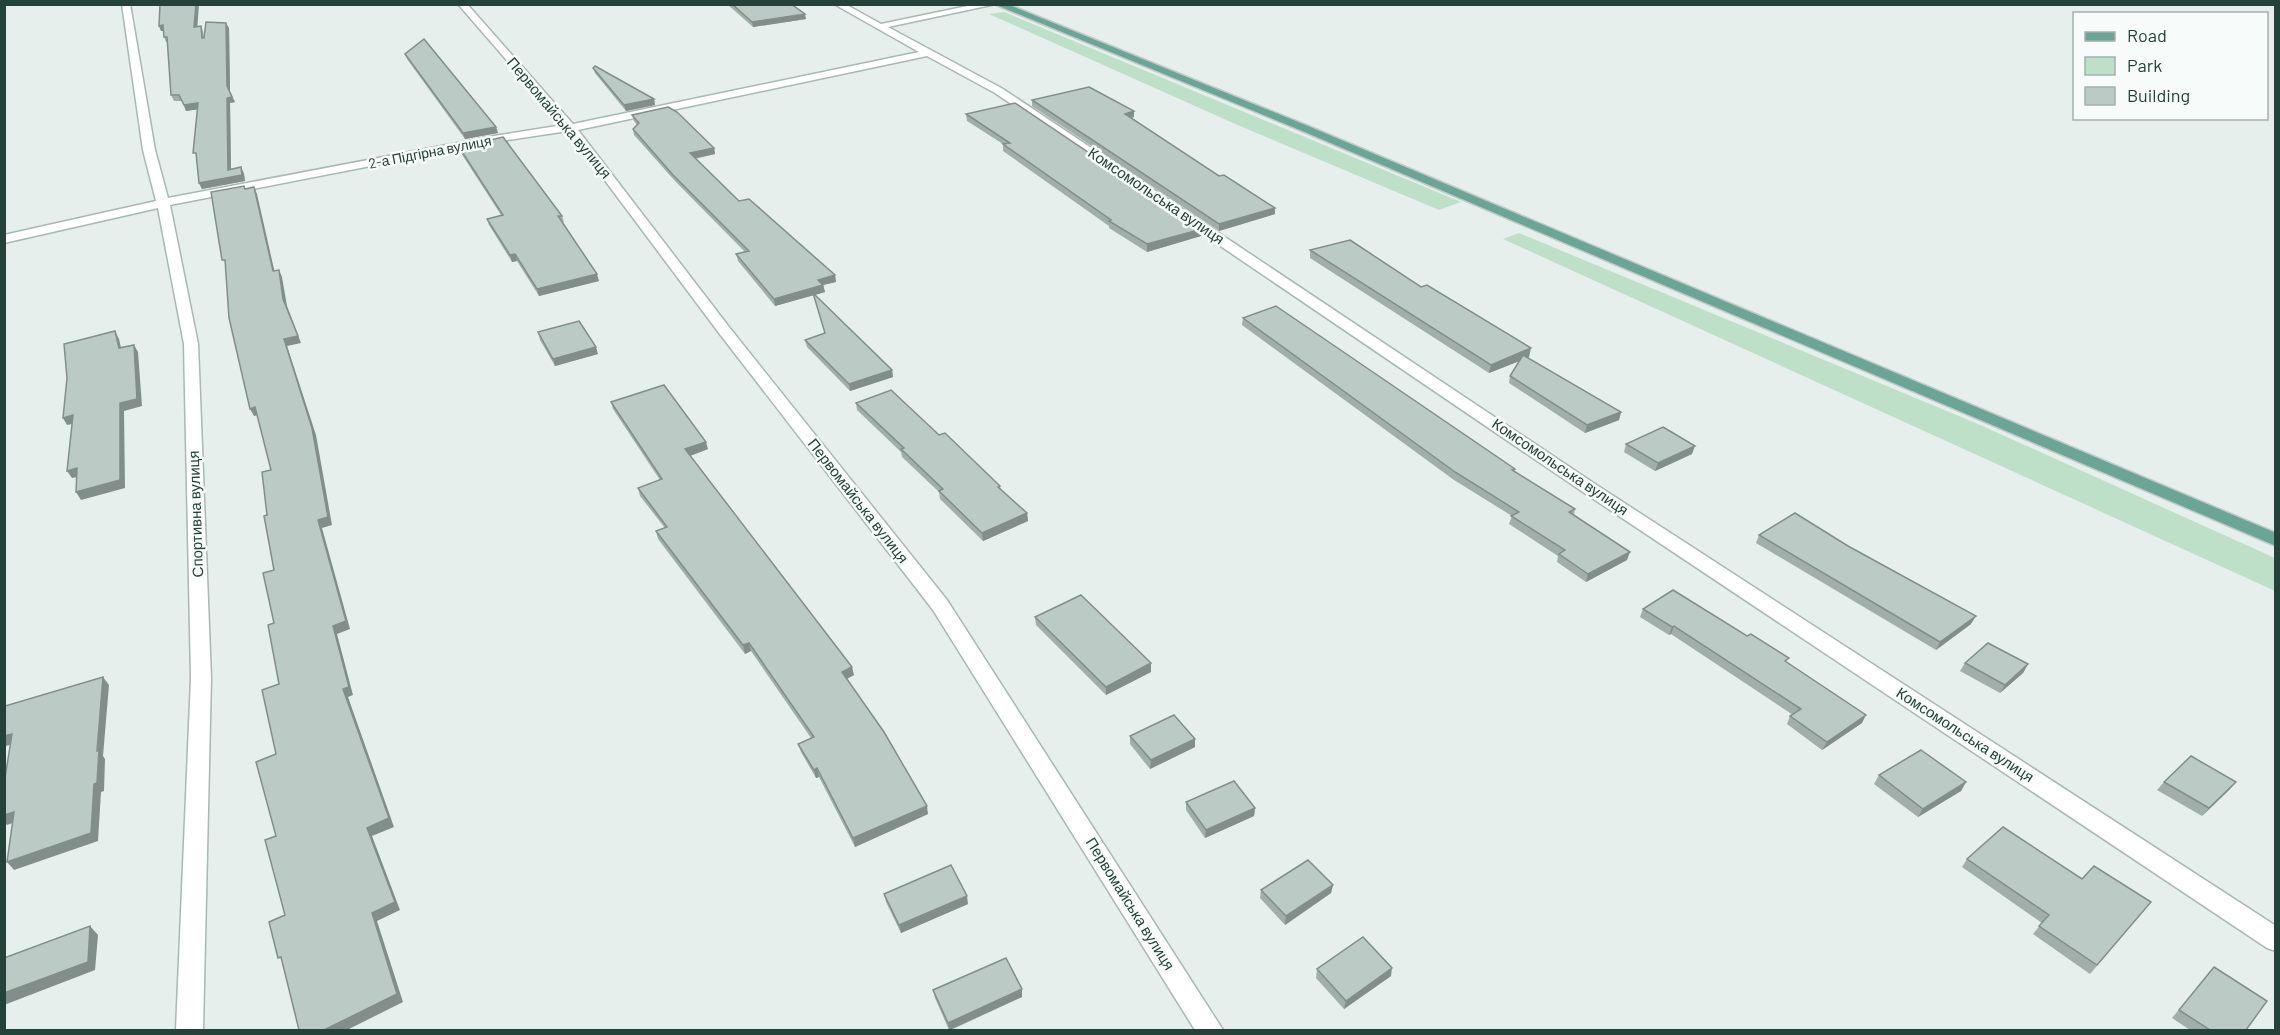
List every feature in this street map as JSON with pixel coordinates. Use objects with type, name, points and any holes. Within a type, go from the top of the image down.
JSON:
[{"type":"main road","points":[[998,4],[1327,138],[2276,540]]},
{"type":"street","name":"Спортивна вулиця","points":[[126,4],[149,150],[163,203],[191,344],[201,678],[189,1030]]},
{"type":"street","name":"Первомайська вулиця","points":[[462,4],[571,128],[724,330],[940,605],[1210,1030]]},
{"type":"street","name":"Комсомольська вулиця","points":[[838,4],[999,91],[1589,488],[2276,940]]},
{"type":"street","points":[[877,27],[992,4]]},
{"type":"street","name":"2-а Підгірна вулиця","points":[[4,240],[163,203],[494,140],[571,128],[926,53]]},
{"type":"green space","points":[[1004,12],[1461,202],[1439,210],[1233,123],[989,14]]},
{"type":"green space","points":[[1519,233],[1978,424],[2275,558],[2275,591],[1503,239]]},
{"type":"building","points":[[160,4],[196,4],[194,27],[201,26],[202,38],[204,38],[206,22],[226,23],[227,86],[232,97],[227,98],[228,170],[241,167],[242,175],[199,183],[196,153],[193,153],[198,103],[184,105],[179,95],[171,95],[167,37],[164,37],[163,25],[159,26]]},
{"type":"building","points":[[732,4],[791,4],[805,14],[752,22]]},
{"type":"building","points":[[424,39],[496,127],[463,133],[405,54]]},
{"type":"building","points":[[595,66],[654,99],[624,105],[593,68]]},
{"type":"building","points":[[1089,87],[1134,111],[1125,114],[1219,176],[1224,175],[1275,208],[1219,224],[1032,100]]},
{"type":"building","points":[[1015,103],[1202,229],[1147,244],[1109,221],[1111,220],[1003,144],[1010,143],[966,114]]},
{"type":"building","points":[[668,107],[677,112],[714,148],[690,153],[739,201],[749,199],[835,275],[818,280],[823,285],[774,299],[736,254],[749,251],[673,175],[633,129],[639,123],[632,115]]},
{"type":"building","points":[[503,137],[562,216],[558,216],[597,274],[537,289],[515,254],[510,255],[487,219],[503,215],[459,147]]},
{"type":"building","points":[[244,186],[245,189],[254,187],[273,271],[279,270],[283,299],[298,336],[284,339],[312,428],[328,517],[318,520],[346,621],[333,626],[349,687],[343,689],[389,818],[367,828],[395,902],[372,913],[397,994],[324,1030],[299,1030],[281,957],[278,958],[269,922],[285,915],[265,840],[276,836],[256,762],[276,754],[262,690],[279,684],[268,625],[274,623],[263,573],[274,570],[264,516],[267,515],[262,472],[271,470],[255,407],[250,409],[229,318],[225,260],[222,260],[211,192]]},
{"type":"building","points":[[1350,240],[1421,287],[1427,285],[1531,348],[1491,365],[1310,250]]},
{"type":"building","points":[[813,293],[892,370],[849,384],[805,340],[825,333]]},
{"type":"building","points":[[1276,306],[1515,469],[1512,470],[1575,509],[1569,512],[1630,552],[1588,574],[1559,554],[1565,550],[1511,516],[1519,512],[1455,472],[1243,318]]},
{"type":"building","points":[[579,321],[596,347],[553,359],[538,332]]},
{"type":"building","points":[[115,331],[119,348],[134,345],[137,399],[120,403],[120,480],[76,492],[77,468],[67,471],[73,415],[63,418],[67,378],[64,344]]},
{"type":"building","points":[[1523,355],[1621,412],[1587,425],[1510,376]]},
{"type":"building","points":[[664,385],[706,442],[685,449],[852,667],[842,672],[884,732],[927,806],[853,838],[817,768],[814,770],[798,744],[814,737],[749,643],[743,645],[656,531],[667,527],[638,488],[662,479],[611,402]]},
{"type":"building","points":[[891,390],[939,435],[945,433],[1027,513],[982,533],[939,491],[943,489],[901,449],[904,448],[856,403]]},
{"type":"building","points":[[1663,427],[1695,446],[1658,463],[1626,444]]},
{"type":"building","points":[[1795,513],[1848,546],[1976,616],[1940,642],[1759,535]]},
{"type":"building","points":[[1673,590],[1747,636],[1751,634],[1789,658],[1785,661],[1866,715],[1827,742],[1790,716],[1801,709],[1674,626],[1672,627],[1643,609]]},
{"type":"building","points":[[1081,595],[1151,663],[1106,687],[1035,617]]},
{"type":"building","points":[[1988,643],[2028,664],[2005,685],[1965,663]]},
{"type":"building","points":[[103,677],[97,751],[99,750],[97,783],[94,784],[91,833],[7,862],[14,812],[4,815],[4,784],[12,734],[4,736],[5,706]]},
{"type":"building","points":[[1174,715],[1195,739],[1151,760],[1130,736]]},
{"type":"building","points":[[1921,750],[1966,782],[1923,809],[1879,775]]},
{"type":"building","points":[[2191,756],[2236,782],[2209,808],[2164,782]]},
{"type":"building","points":[[1234,781],[1255,808],[1206,830],[1186,802]]},
{"type":"building","points":[[2003,827],[2082,879],[2094,866],[2151,902],[2097,965],[2039,926],[2049,915],[1967,859]]},
{"type":"building","points":[[1308,860],[1333,885],[1286,916],[1261,890]]},
{"type":"building","points":[[951,865],[967,896],[899,925],[884,894]]},
{"type":"building","points":[[90,926],[88,962],[4,993],[4,958]]},
{"type":"building","points":[[1363,937],[1392,968],[1346,1001],[1317,969]]},
{"type":"building","points":[[1006,958],[1022,989],[948,1023],[933,990]]},
{"type":"building","points":[[2214,967],[2267,1001],[2246,1030],[2210,1030],[2179,1010]]}]
